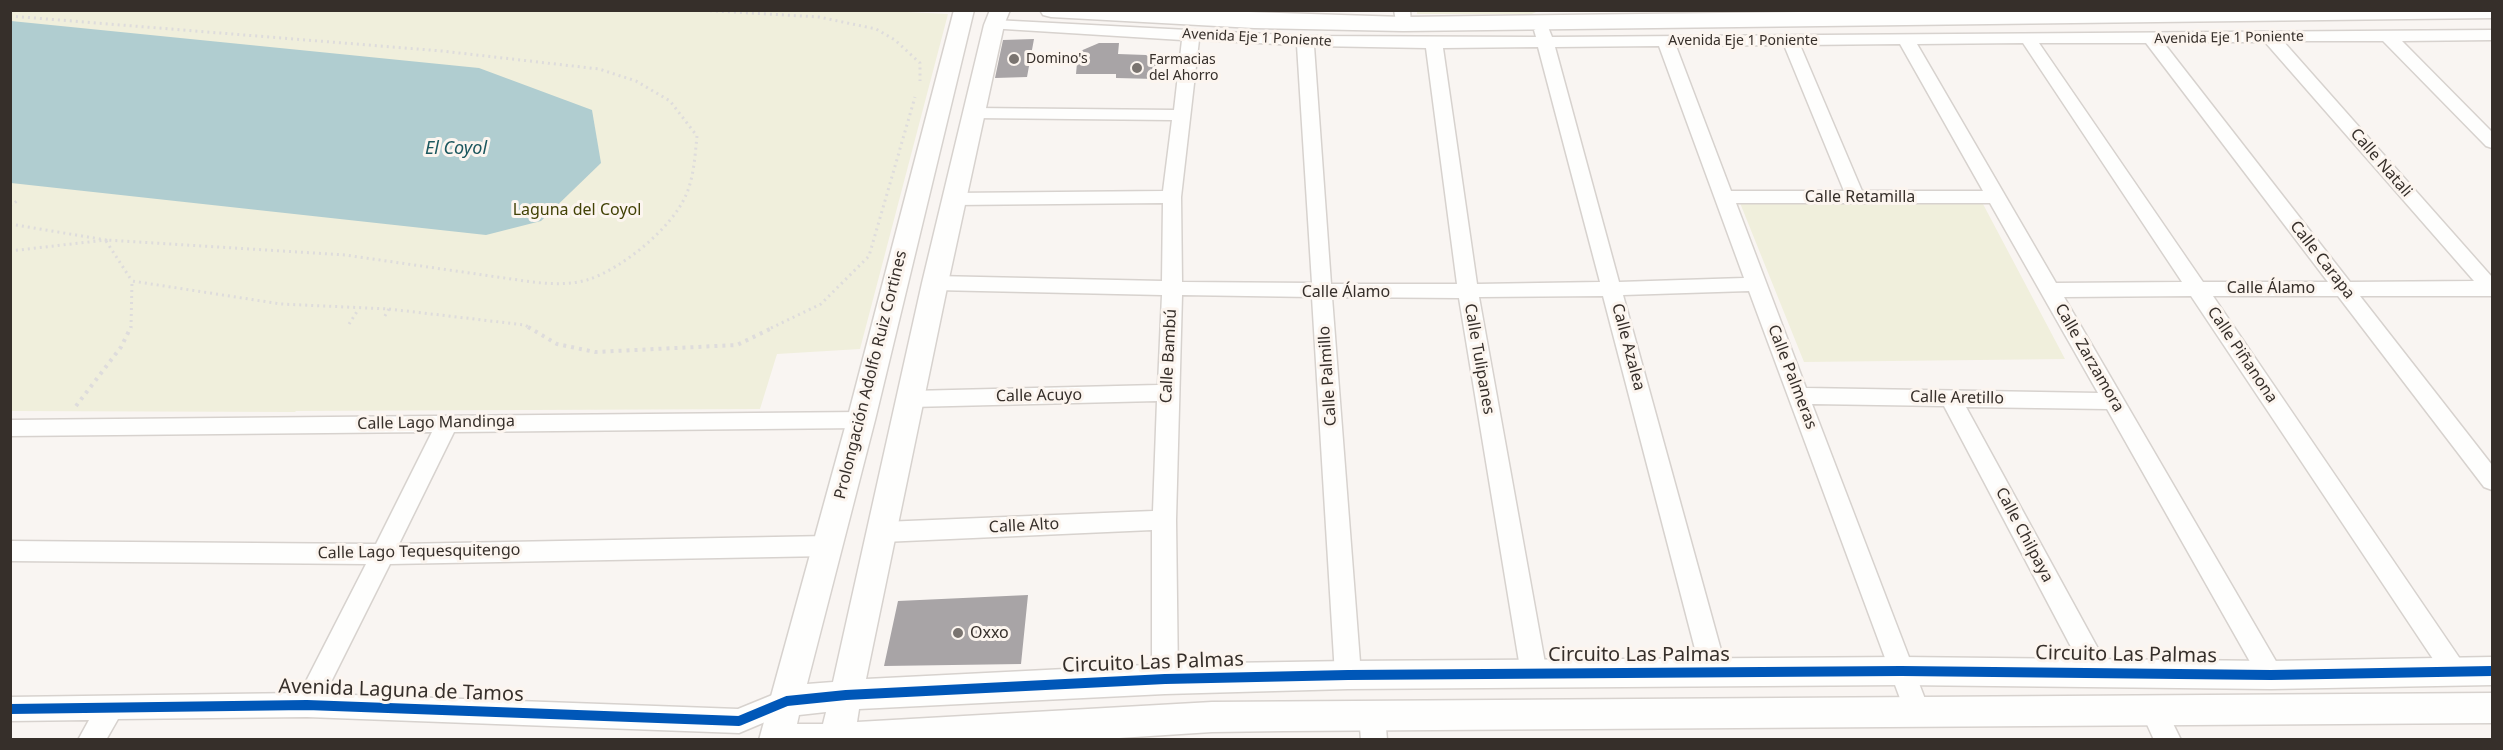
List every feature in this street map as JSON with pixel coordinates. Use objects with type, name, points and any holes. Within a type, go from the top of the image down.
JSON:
[{"type":"main road","name":"Avenida Eje 1 Poniente","points":[[1050,10],[1254,21],[1402,17],[1543,31],[2493,11]]},
{"type":"street","name":"Prolongación Adolfo Ruiz Cortines","points":[[776,740],[861,420],[964,10]]},
{"type":"street","points":[[836,739],[954,199],[997,18]]},
{"type":"street","name":"Avenida Eje 1 Poniente","points":[[997,18],[1191,35],[1305,41],[1434,43],[1543,31],[1666,42],[1790,40],[1908,23],[2028,39],[2493,35]]},
{"type":"street","name":"Calle Zarzamora","points":[[1908,23],[1996,197],[2271,675]]},
{"type":"street","name":"Calle Azalea","points":[[1543,31],[1714,672]]},
{"type":"street","name":"Calle Bambú","points":[[1165,679],[1164,520],[1172,289],[1172,197],[1191,35]]},
{"type":"street","points":[[2388,36],[2493,142]]},
{"type":"street","name":"Calle Natali","points":[[2270,37],[2492,288]]},
{"type":"street","name":"Calle Piñanona","points":[[2028,39],[2456,672]]},
{"type":"street","name":"Calle Carapa","points":[[2152,39],[2493,481]]},
{"type":"street","points":[[1790,40],[1856,198]]},
{"type":"street","name":"Calle Palmillo","points":[[1305,41],[1348,675]]},
{"type":"street","name":"Calle Palmeras","points":[[1666,42],[1917,712]]},
{"type":"street","name":"Calle Tulipanes","points":[[1434,43],[1468,292],[1534,674]]},
{"type":"street","points":[[934,126],[973,119],[1181,115]]},
{"type":"street","points":[[954,199],[1172,197]]},
{"type":"street","name":"Calle Retamilla","points":[[1725,198],[1996,197]]},
{"type":"street","points":[[900,261],[938,272]]},
{"type":"street","name":"Calle Álamo","points":[[938,272],[1172,289],[1322,292],[1613,291],[1758,284]]},
{"type":"street","name":"Calle Álamo","points":[[2050,290],[2492,288]]},
{"type":"street","name":"Calle Acuyo","points":[[911,399],[1167,393]]},
{"type":"street","name":"Calle Aretillo","points":[[1800,396],[2114,401]]},
{"type":"street","name":"Calle Chilpaya","points":[[1950,397],[2098,673]]},
{"type":"street","name":"Calle Lago Mandinga","points":[[10,428],[861,420]]},
{"type":"street","points":[[307,705],[385,554],[448,423]]},
{"type":"street","name":"Calle Alto","points":[[883,532],[1164,520]]},
{"type":"street","name":"Calle Lago Tequesquitengo","points":[[10,551],[385,554],[828,546]]},
{"type":"street","name":"Circuito Las Palmas","points":[[787,701],[846,695],[1165,679],[1348,675],[1901,671],[2271,675],[2493,671]]},
{"type":"street","name":"Avenida Laguna de Tamos","points":[[10,709],[307,705],[739,721],[787,701]]},
{"type":"street","points":[[91,740],[111,707]]},
{"type":"street","points":[[781,740],[836,739],[1212,717],[1373,727],[1917,712],[2493,708]]},
{"type":"street","points":[[2153,709],[2168,740]]},
{"type":"street","name":"Avenida Laguna de Tamos","points":[[739,721],[776,740]]},
{"type":"path","points":[[106,240],[132,281],[218,297],[359,309],[388,309],[525,325],[557,344],[595,352],[737,345],[821,304],[869,256],[920,80],[920,63],[895,40],[876,29],[819,17],[698,10]]},
{"type":"path","points":[[10,16],[442,51],[598,69],[636,81],[670,101],[697,136],[693,168],[685,197],[661,230],[620,264],[589,280],[561,284],[532,282],[345,255],[106,240],[10,224]]},
{"type":"path","points":[[10,206],[17,201]]},
{"type":"path","points":[[10,251],[106,240]]},
{"type":"path","points":[[58,429],[129,334],[132,309],[128,296],[132,281]]},
{"type":"path","points":[[349,324],[359,309]]},
{"type":"path","points":[[383,319],[388,309]]},
{"type":"green space","name":"Laguna del Coyol","points":[[866,10],[948,14],[860,349],[777,354],[760,409],[11,411],[10,11]]},
{"type":"green space","points":[[1417,10],[1538,11],[1532,14],[1417,14]]},
{"type":"green space","points":[[1740,203],[1983,204],[2065,359],[1804,362]]},
{"type":"water","name":"El Coyol","points":[[11,21],[479,68],[592,110],[601,163],[541,221],[486,235],[11,183]]},
{"type":"building","name":"Domino's","points":[[1034,39],[1027,77],[995,78],[1003,40]]},
{"type":"building","points":[[1099,43],[1119,43],[1118,54],[1146,55],[1157,62],[1155,79],[1116,78],[1116,74],[1076,74],[1078,52]]},
{"type":"building","name":"Oxxo","points":[[1028,595],[1021,664],[884,666],[898,601]]},
{"type":"cycle path","points":[[10,709],[307,705],[739,721],[787,701],[846,695],[1165,679],[1348,675],[1901,671],[2271,675],[2492,671]]},
{"type":"place","name":"Domino's","points":[[1014,59]]},
{"type":"place","name":"Farmacias del Ahorro","points":[[1137,68]]},
{"type":"place","name":"Oxxo","points":[[958,633]]}]
